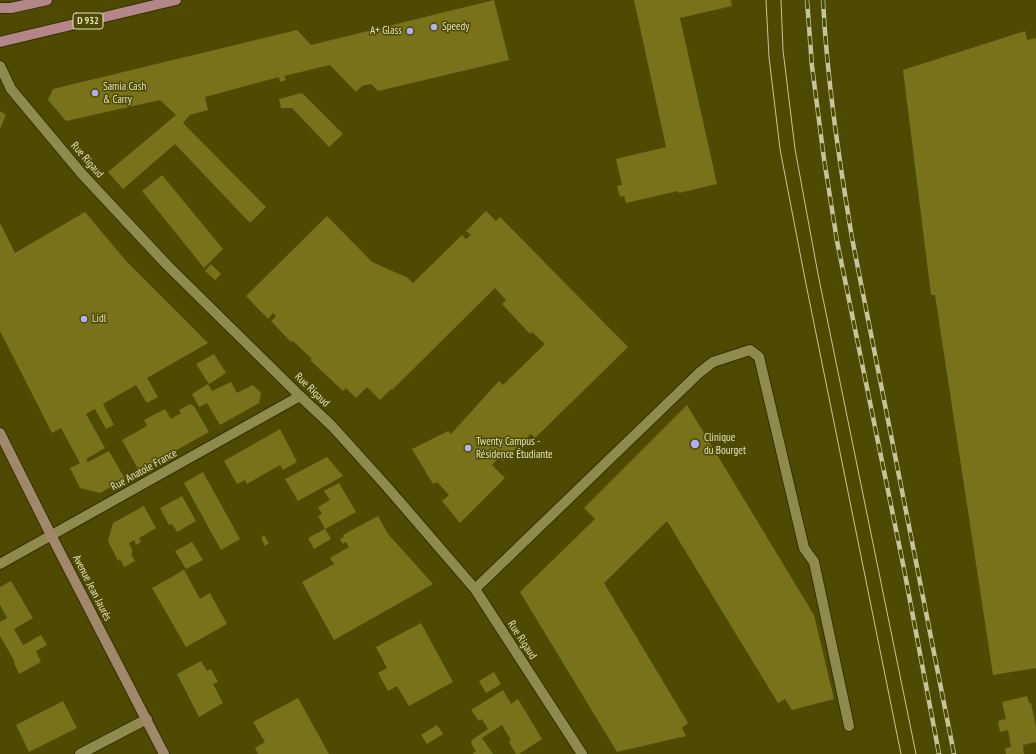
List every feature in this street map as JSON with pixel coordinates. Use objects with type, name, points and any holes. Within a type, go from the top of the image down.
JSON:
[{"type":"main road","points":[[0,8],[11,8],[47,0]]},
{"type":"main road","name":"D 932","points":[[0,42],[176,0]]},
{"type":"main road","name":"Avenue Jean Jaurès","points":[[0,432],[51,535],[164,754]]},
{"type":"street","name":"Rue Rigaud","points":[[0,66],[11,89],[82,174],[167,265],[332,426],[388,488],[475,589],[580,753]]},
{"type":"street","points":[[475,589],[699,373],[713,362],[750,350],[759,357],[804,548],[814,562],[849,726]]},
{"type":"street","name":"Rue Anatole France","points":[[0,564],[300,396]]},
{"type":"street","points":[[80,754],[147,719]]},
{"type":"building","points":[[494,0],[509,60],[378,91],[371,84],[362,86],[356,92],[330,65],[284,76],[286,80],[280,82],[279,77],[205,97],[208,110],[190,115],[183,123],[266,207],[250,223],[175,144],[123,189],[108,172],[176,115],[160,100],[66,121],[48,100],[53,89],[297,30],[311,45]]},
{"type":"building","points":[[634,0],[731,0],[732,6],[680,18],[717,184],[626,203],[624,196],[620,197],[617,186],[622,185],[616,159],[666,147]]},
{"type":"building","points":[[1025,31],[1027,40],[1036,38],[1036,668],[993,675],[935,295],[931,295],[903,70]]},
{"type":"building","points":[[302,93],[343,134],[329,147],[292,108],[281,108],[279,99]]},
{"type":"building","points":[[0,111],[6,115],[0,129]]},
{"type":"building","points":[[162,175],[223,249],[204,268],[142,191]]},
{"type":"building","points":[[486,211],[496,221],[500,217],[628,347],[535,438],[531,434],[503,461],[499,457],[492,465],[505,478],[460,523],[442,501],[449,495],[437,482],[433,484],[412,449],[448,431],[451,434],[499,381],[503,385],[545,344],[532,332],[530,334],[502,304],[506,300],[495,288],[392,390],[391,389],[380,400],[367,387],[356,398],[346,388],[343,391],[310,360],[312,359],[293,341],[291,342],[271,321],[276,316],[273,313],[268,319],[246,296],[327,216],[372,262],[408,278],[413,283],[462,235],[466,239],[471,235],[466,231]]},
{"type":"building","points":[[85,212],[127,262],[208,343],[147,378],[158,397],[147,403],[136,385],[103,404],[114,425],[106,429],[95,409],[86,414],[105,448],[86,459],[88,462],[109,451],[125,479],[100,493],[80,488],[70,468],[80,463],[61,428],[52,433],[0,331],[0,223],[15,253]]},
{"type":"building","points":[[211,264],[221,274],[215,280],[205,271]]},
{"type":"building","points":[[214,354],[226,373],[209,384],[196,364]]},
{"type":"building","points":[[231,382],[237,393],[253,385],[261,393],[259,403],[220,425],[207,403],[199,407],[192,394],[208,384],[212,391]]},
{"type":"building","points":[[190,404],[194,406],[209,432],[139,471],[122,440],[147,426],[144,420],[165,409],[171,419],[181,413],[179,410]]},
{"type":"building","points":[[687,405],[814,615],[834,699],[792,710],[785,699],[778,703],[667,521],[604,583],[688,723],[682,728],[686,736],[617,752],[520,592],[595,519],[584,508]]},
{"type":"building","points":[[280,429],[297,462],[283,470],[280,465],[247,484],[245,480],[237,484],[224,461]]},
{"type":"building","points":[[327,457],[343,476],[298,501],[285,479]]},
{"type":"building","points":[[203,472],[240,539],[221,550],[184,483]]},
{"type":"building","points":[[339,483],[356,512],[325,529],[318,516],[322,514],[318,507],[330,500],[324,491]]},
{"type":"building","points":[[182,496],[196,521],[177,532],[172,524],[169,525],[160,508]]},
{"type":"building","points":[[144,506],[156,528],[139,538],[141,542],[136,545],[134,540],[129,543],[133,552],[131,554],[135,561],[124,567],[120,559],[118,561],[108,541],[113,523]]},
{"type":"building","points":[[378,516],[388,534],[433,584],[334,640],[302,582],[334,564],[330,558],[349,547],[346,542],[343,544],[340,539],[344,537],[343,535]]},
{"type":"building","points":[[325,529],[331,539],[314,549],[308,538]]},
{"type":"building","points":[[264,535],[269,543],[265,546],[261,538]]},
{"type":"building","points":[[192,542],[203,560],[186,569],[175,551]]},
{"type":"building","points":[[184,570],[200,599],[210,593],[227,624],[186,647],[152,588]]},
{"type":"building","points":[[11,581],[33,618],[14,629],[23,645],[41,635],[47,645],[36,651],[41,662],[19,674],[14,663],[15,662],[0,636],[0,622],[7,618],[0,605],[0,587]]},
{"type":"building","points":[[421,623],[453,682],[409,706],[397,686],[388,691],[378,673],[387,668],[376,647]]},
{"type":"building","points":[[201,661],[207,671],[211,669],[218,682],[213,684],[223,703],[199,717],[177,674]]},
{"type":"building","points":[[494,672],[501,684],[486,693],[479,681]]},
{"type":"building","points":[[503,690],[511,704],[518,699],[542,739],[519,754],[516,754],[509,742],[511,740],[502,725],[482,738],[493,754],[472,754],[476,751],[471,744],[472,740],[488,729],[482,719],[479,721],[471,710]]},
{"type":"building","points":[[1027,696],[1029,703],[1031,703],[1036,727],[1036,742],[1023,745],[1024,754],[1006,754],[1005,748],[1011,747],[1008,730],[1000,732],[998,721],[1006,719],[1002,702]]},
{"type":"building","points":[[298,698],[329,754],[258,754],[255,748],[265,742],[253,722]]},
{"type":"building","points":[[63,701],[77,728],[29,752],[16,725]]},
{"type":"building","points":[[437,725],[443,734],[427,744],[421,735]]},
{"type":"tram line","points":[[766,0],[769,57],[780,149],[901,754]]},
{"type":"tram line","points":[[781,0],[783,50],[795,149],[818,274],[916,754]]},
{"type":"railway","points":[[807,0],[812,66],[824,159],[837,241],[904,569],[939,754]]},
{"type":"railway","points":[[823,0],[827,60],[834,119],[852,238],[954,754]]},
{"type":"place","name":"Speedy","points":[[434,27]]},
{"type":"place","name":"A+ Glass","points":[[410,31]]},
{"type":"place","name":"Samia Cash & Carry","points":[[95,93]]},
{"type":"place","name":"Lidl","points":[[84,319]]},
{"type":"place","name":"Clinique du Bourget","points":[[695,444]]},
{"type":"place","name":"Twenty Campus - Résidence Étudiante","points":[[468,448]]}]
